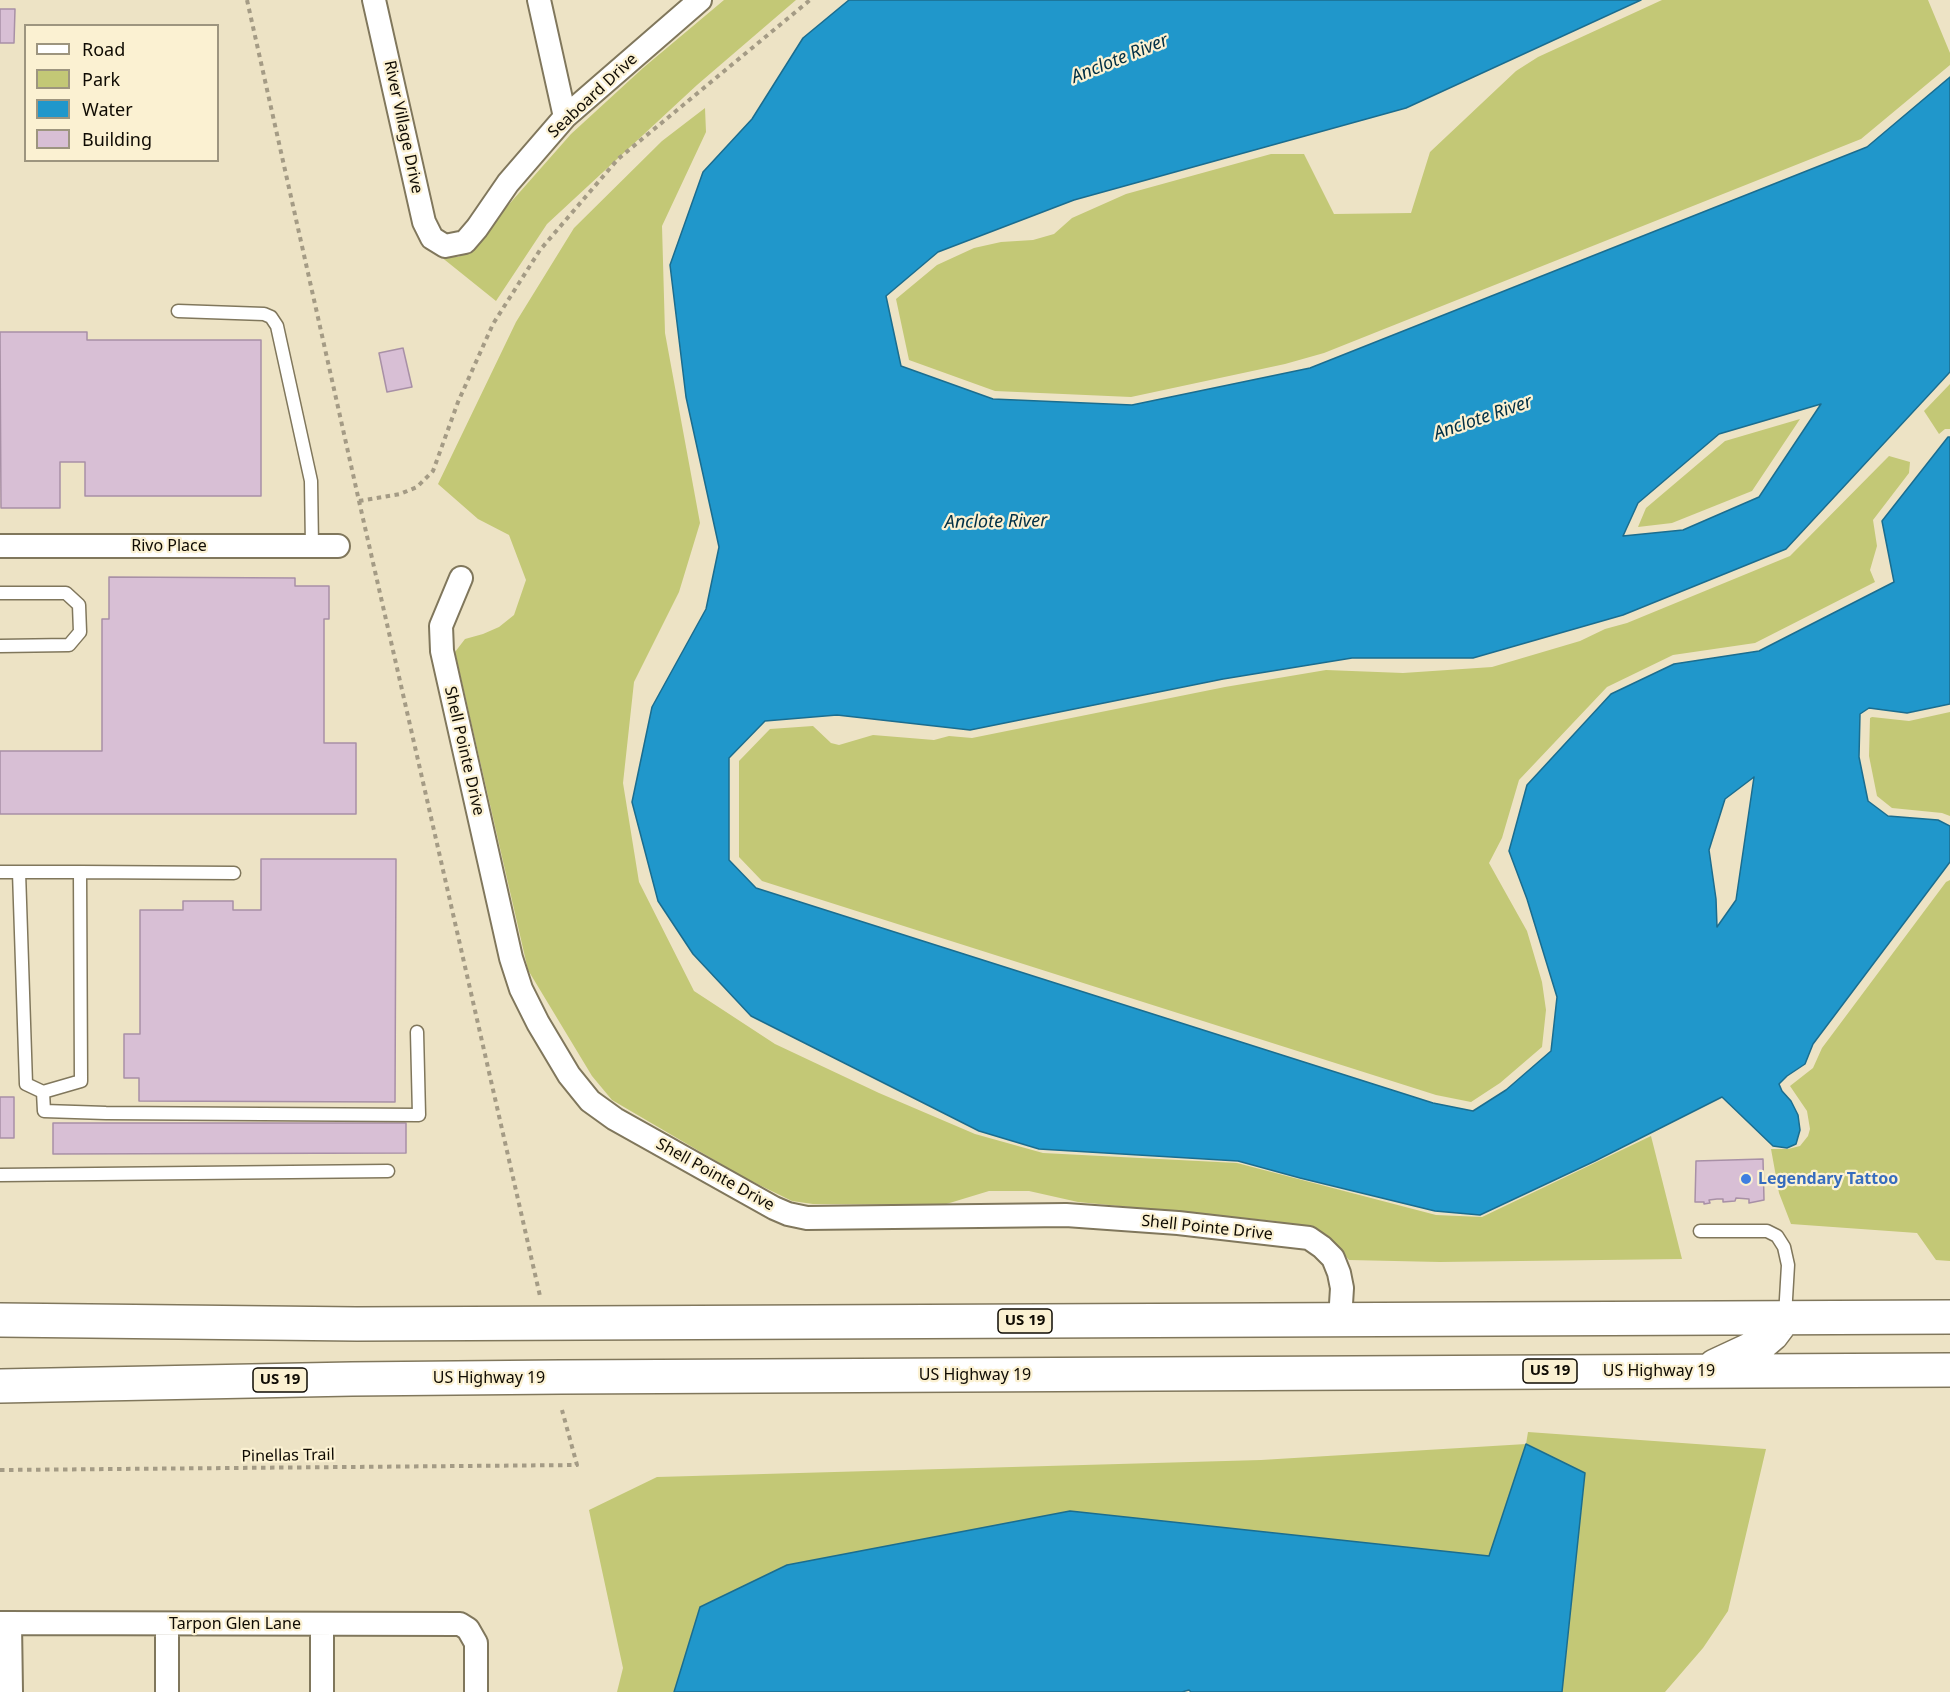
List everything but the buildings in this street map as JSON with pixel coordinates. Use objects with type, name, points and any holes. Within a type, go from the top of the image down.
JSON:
[{"type":"highway","name":"US 19","points":[[0,1320],[381,1324],[1950,1317]]},
{"type":"highway","points":[[1706,1371],[1758,1346],[1772,1334],[1784,1318]]},
{"type":"highway","points":[[0,1342],[134,1322]]},
{"type":"highway","name":"US Highway 19","points":[[0,1386],[364,1379],[1950,1370]]},
{"type":"street","name":"River Village Drive","points":[[374,0],[423,222],[432,238],[445,246]]},
{"type":"street","points":[[539,0],[566,117]]},
{"type":"street","name":"Seaboard Drive","points":[[445,246],[465,242],[508,183],[566,117],[699,0]]},
{"type":"street","name":"Rivo Place","points":[[0,546],[338,546]]},
{"type":"street","name":"Shell Pointe Drive","points":[[461,578],[441,626],[442,651],[511,958],[521,989],[538,1023],[569,1075],[590,1101],[615,1119],[774,1208],[807,1218],[1066,1215],[1178,1223],[1309,1239],[1333,1258],[1339,1273],[1342,1288],[1340,1320]]},
{"type":"street","points":[[5,1623],[11,1692]]},
{"type":"street","name":"Tarpon Glen Lane","points":[[5,1623],[460,1624],[468,1629],[476,1643],[476,1692]]},
{"type":"street","points":[[167,1623],[167,1692]]},
{"type":"street","points":[[322,1623],[322,1692]]},
{"type":"lane","points":[[178,311],[264,314],[271,318],[277,326],[311,481],[312,546]]},
{"type":"lane","points":[[0,593],[66,593],[79,605],[80,632],[69,645],[0,646]]},
{"type":"lane","points":[[0,872],[234,873]]},
{"type":"lane","points":[[19,872],[26,1084],[43,1092],[81,1081],[80,872]]},
{"type":"lane","points":[[43,1092],[44,1111],[419,1115],[417,1032]]},
{"type":"lane","points":[[0,1175],[388,1171]]},
{"type":"lane","points":[[1700,1231],[1767,1231],[1777,1236],[1784,1247],[1788,1265],[1784,1318]]},
{"type":"path","points":[[247,0],[358,501],[540,1296]]},
{"type":"path","points":[[358,501],[400,494],[417,487],[433,471],[458,402],[493,324],[540,249],[618,159],[810,0]]},
{"type":"path","name":"Pinellas Trail","points":[[0,1470],[577,1465],[562,1410]]},
{"type":"green space","points":[[724,0],[796,0],[697,85],[547,224],[496,301],[435,252],[458,257],[474,250],[504,210],[571,134],[643,68]]},
{"type":"green space","points":[[1662,0],[1928,0],[1950,53],[1950,65],[1861,139],[1324,353],[1285,364],[1131,397],[995,391],[909,360],[896,299],[937,265],[974,248],[1001,242],[1033,240],[1054,234],[1072,218],[1126,194],[1271,154],[1304,154],[1334,214],[1411,213],[1430,152],[1516,71],[1538,57]]},
{"type":"green space","points":[[705,108],[706,132],[662,226],[665,333],[700,523],[679,592],[634,682],[623,783],[639,882],[694,991],[775,1044],[879,1093],[975,1134],[1043,1153],[1237,1163],[1436,1215],[1482,1217],[1651,1136],[1682,1259],[1440,1262],[1349,1260],[1326,1234],[1275,1221],[1078,1202],[1029,1191],[989,1191],[943,1205],[813,1204],[792,1201],[745,1178],[612,1100],[592,1076],[528,970],[455,652],[465,639],[499,627],[514,615],[526,580],[509,535],[478,519],[438,484],[516,322],[574,228],[662,141]]},
{"type":"green space","points":[[1950,384],[1950,429],[1945,429],[1939,434],[1924,411]]},
{"type":"green space","points":[[1800,419],[1752,491],[1672,523],[1638,527],[1646,508],[1725,441]]},
{"type":"green space","points":[[1889,456],[1910,462],[1909,473],[1873,520],[1877,546],[1870,570],[1875,582],[1755,643],[1673,655],[1607,687],[1519,780],[1502,838],[1489,863],[1527,931],[1542,982],[1546,1010],[1542,1047],[1500,1083],[1471,1102],[1436,1095],[762,881],[739,857],[739,761],[770,729],[813,726],[831,743],[839,745],[873,735],[934,740],[949,736],[972,738],[1225,687],[1326,670],[1403,673],[1492,667],[1580,641],[1790,556]]},
{"type":"green space","points":[[1950,712],[1950,816],[1942,813],[1892,808],[1877,796],[1869,756],[1870,718],[1909,721]]},
{"type":"green space","points":[[1950,880],[1950,1261],[1936,1260],[1917,1233],[1791,1224],[1779,1193],[1771,1149],[1800,1146],[1808,1136],[1810,1129],[1807,1111],[1790,1086],[1813,1068],[1822,1048],[1946,882]]},
{"type":"green space","points":[[1528,1432],[1766,1449],[1728,1611],[1703,1648],[1665,1692],[1562,1692],[1585,1474],[1527,1444],[1489,1556],[1070,1511],[787,1565],[700,1607],[674,1692],[617,1692],[623,1668],[589,1510],[657,1477],[1261,1460],[1526,1444]]},
{"type":"water","name":"Anclote River","points":[[849,0],[1641,0],[1406,108],[1074,200],[938,252],[886,296],[901,366],[993,399],[1132,405],[1310,368],[1867,147],[1950,77],[1950,372],[1786,549],[1623,615],[1473,658],[1352,658],[1223,679],[970,730],[837,715],[765,721],[729,758],[729,860],[756,888],[1433,1103],[1473,1111],[1506,1090],[1551,1051],[1557,997],[1527,899],[1509,851],[1527,785],[1611,694],[1674,664],[1759,651],[1894,582],[1882,521],[1950,437],[1950,704],[1907,713],[1869,708],[1860,714],[1859,757],[1868,801],[1888,816],[1938,820],[1950,826],[1950,862],[1813,1044],[1805,1064],[1779,1084],[1798,1115],[1800,1130],[1796,1144],[1787,1148],[1773,1146],[1722,1097],[1595,1161],[1480,1215],[1435,1211],[1238,1161],[1039,1149],[979,1131],[751,1016],[693,954],[658,901],[632,802],[652,707],[706,609],[719,547],[686,397],[670,265],[703,172],[752,119],[803,38]],"holes":[[[1821,404],[1759,497],[1683,530],[1623,536],[1638,503],[1719,434]],[[1754,777],[1736,900],[1717,927],[1716,899],[1709,850],[1725,799]]]},
{"type":"water","points":[[1526,1444],[1585,1473],[1562,1692],[1191,1692],[1189,1690],[1182,1692],[674,1692],[700,1607],[787,1565],[1070,1511],[1489,1556]]},
{"type":"place","name":"Legendary Tattoo","points":[[1746,1179]]}]
